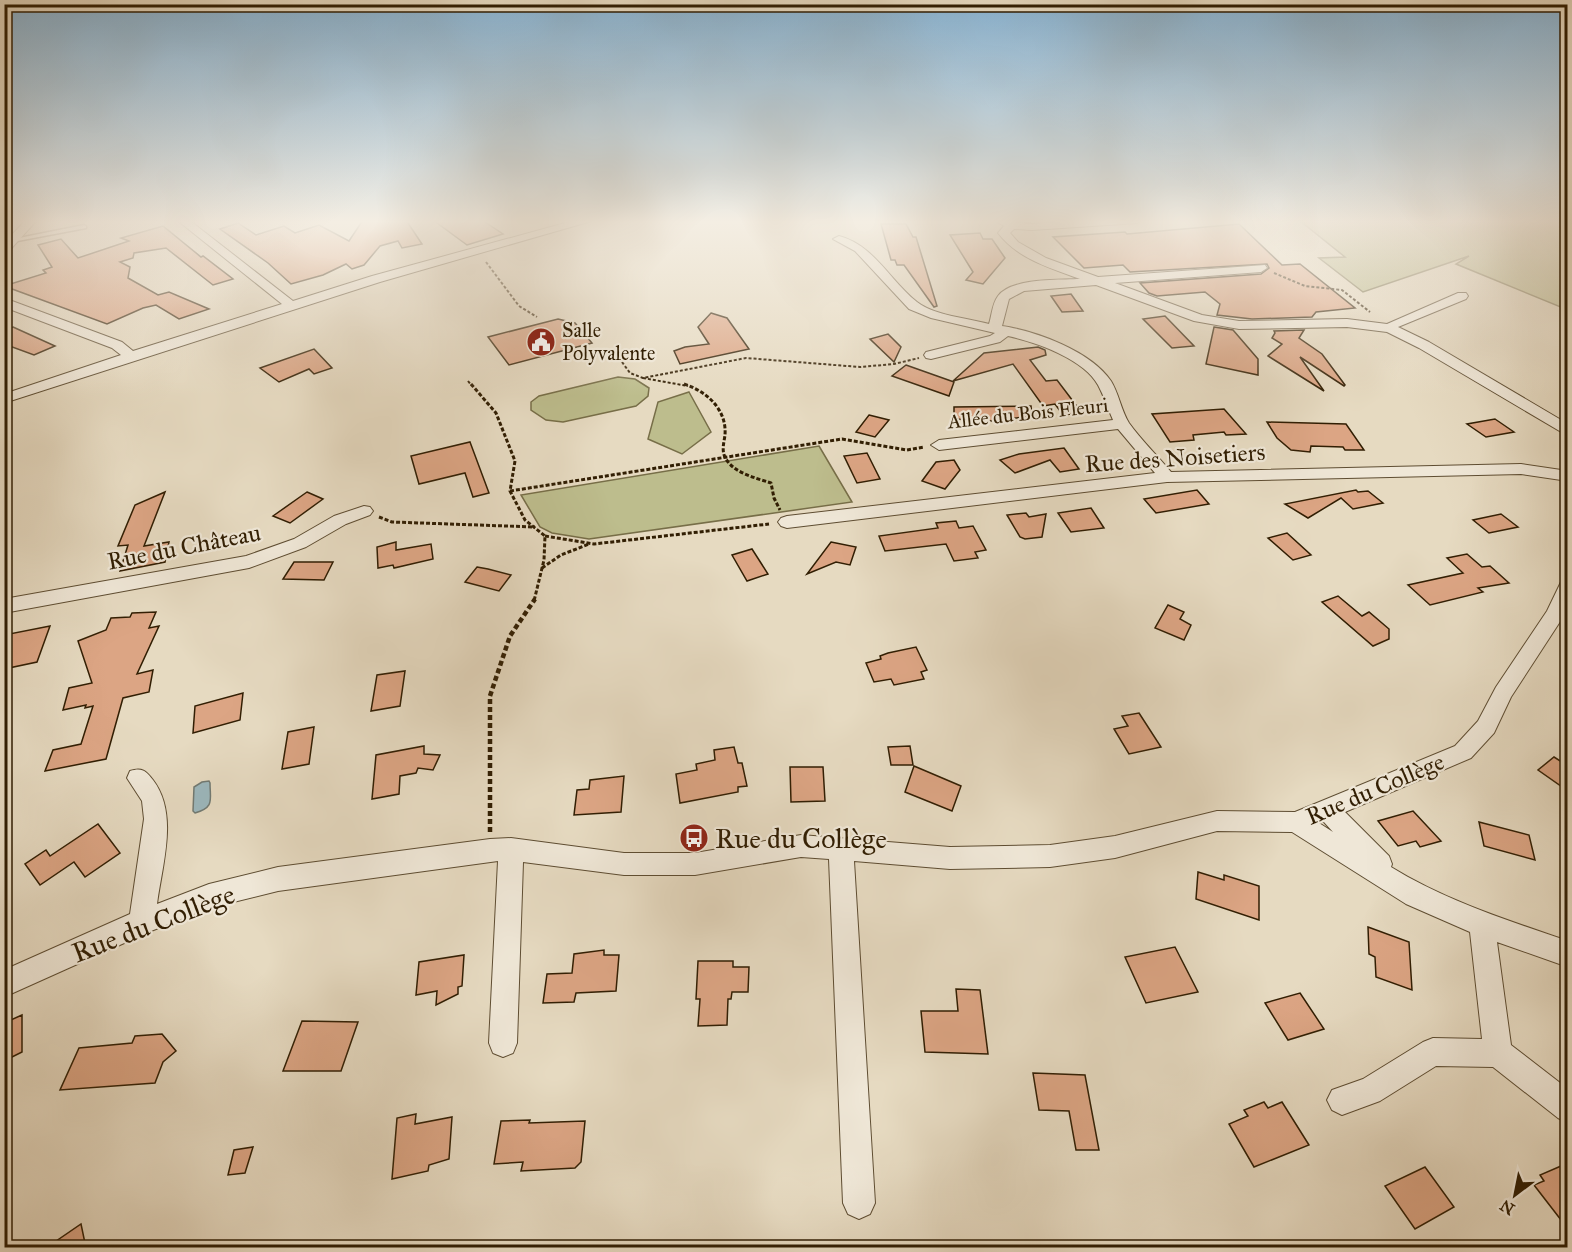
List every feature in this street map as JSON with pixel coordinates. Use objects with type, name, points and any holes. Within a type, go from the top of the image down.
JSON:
[{"type":"street","points":[[257,278],[292,306]]},
{"type":"street","points":[[4,399],[131,356],[378,278]]},
{"type":"street","points":[[888,278],[914,306],[936,315],[1000,329],[1056,347],[1089,366],[1104,382],[1122,424],[1167,477]]},
{"type":"street","points":[[1087,278],[1199,318],[1221,323],[1261,326],[1347,323],[1390,328],[1424,345],[1568,431]]},
{"type":"street","points":[[932,355],[995,339],[1000,329],[1001,298],[1008,291],[1023,287],[1127,278]]},
{"type":"street","points":[[1390,328],[1395,322],[1462,296]]},
{"type":"street","points":[[4,302],[117,345],[131,356]]},
{"type":"street","name":"Allée du Bois Fleuri","points":[[939,445],[1122,424]]},
{"type":"street","name":"Rue des Noisetiers","points":[[787,522],[1167,477],[1521,469],[1568,476]]},
{"type":"street","name":"Rue du Château","points":[[4,606],[249,562],[300,543],[340,520],[364,511]]},
{"type":"street","name":"Rue du Collège","points":[[4,984],[142,922],[208,896],[278,879],[501,850],[624,864],[695,864],[801,846],[950,858],[1050,856],[1115,847],[1217,821],[1296,822],[1463,752],[1486,728],[1503,693],[1555,614],[1566,593]]},
{"type":"street","points":[[138,778],[153,798],[156,819],[142,922]]},
{"type":"street","points":[[1326,809],[1359,844],[1415,896]]},
{"type":"street","points":[[1296,822],[1415,896],[1482,924],[1568,954]]},
{"type":"street","points":[[841,849],[859,1203]]},
{"type":"street","points":[[501,850],[504,1043]]},
{"type":"street","points":[[1482,924],[1498,1053]]},
{"type":"street","points":[[1342,1100],[1370,1091],[1433,1052],[1498,1053],[1568,1108]]},
{"type":"path","points":[[498,278],[519,306],[537,317]]},
{"type":"path","points":[[1286,278],[1305,286],[1342,290],[1390,328]]},
{"type":"path","points":[[643,378],[746,358],[860,367],[894,364],[932,355]]},
{"type":"path","points":[[541,568],[561,555],[590,544],[787,522],[774,498],[771,483],[747,474],[729,462],[722,447],[725,429],[715,403],[702,389],[678,382],[643,378],[630,373],[622,362]]},
{"type":"path","points":[[468,381],[496,413],[515,460],[510,491],[525,520],[545,536],[590,544]]},
{"type":"path","points":[[510,491],[842,439],[907,450],[939,445]]},
{"type":"path","points":[[364,511],[392,522],[535,527]]},
{"type":"path","points":[[501,850],[490,696],[510,636],[534,602],[545,536]]},
{"type":"green space","points":[[1345,278],[1403,278],[1363,292]]},
{"type":"green space","points":[[1491,278],[1567,278],[1567,306],[1563,308]]},
{"type":"green space","points":[[618,377],[635,379],[649,388],[648,396],[636,406],[563,422],[546,420],[531,410],[531,402],[539,396]]},
{"type":"green space","points":[[689,392],[711,432],[682,454],[648,439],[658,402]]},
{"type":"green space","points":[[819,446],[852,502],[589,539],[552,533],[540,527],[521,495]]},
{"type":"water","points":[[209,781],[211,798],[209,805],[195,813],[193,811],[194,787]]},
{"type":"building","points":[[28,278],[129,278],[158,295],[169,292],[209,309],[179,319],[156,305],[143,308],[107,324],[4,286]]},
{"type":"building","points":[[205,278],[233,279],[213,285]]},
{"type":"building","points":[[285,278],[311,278],[291,284]]},
{"type":"building","points":[[914,278],[929,278],[937,306],[934,307]]},
{"type":"building","points":[[967,278],[988,278],[983,284],[966,280]]},
{"type":"building","points":[[1201,278],[1318,278],[1355,308],[1316,312],[1312,317],[1252,319],[1217,315],[1220,304],[1205,292],[1157,296],[1149,293],[1140,283]]},
{"type":"building","points":[[1071,294],[1083,311],[1062,312],[1051,296]]},
{"type":"building","points":[[711,313],[727,318],[749,349],[680,364],[674,351],[709,344],[698,327]]},
{"type":"building","points":[[1165,316],[1194,346],[1172,348],[1143,319]]},
{"type":"building","name":"Salle Polyvalente","points":[[558,319],[575,323],[592,343],[509,365],[488,337]]},
{"type":"building","points":[[13,327],[55,346],[34,355],[4,344],[4,330]]},
{"type":"building","points":[[1214,327],[1233,330],[1258,359],[1258,375],[1206,364]]},
{"type":"building","points":[[1304,330],[1299,338],[1322,354],[1344,386],[1300,357],[1324,391],[1268,356],[1282,344],[1272,338],[1274,331]]},
{"type":"building","points":[[888,334],[901,347],[894,362],[870,339]]},
{"type":"building","points":[[1038,347],[1045,350],[1046,355],[1030,360],[1046,381],[1057,380],[1082,413],[1063,415],[1055,404],[1043,406],[1013,364],[953,381],[984,353]]},
{"type":"building","points":[[314,349],[332,368],[314,374],[309,369],[279,382],[260,368]]},
{"type":"building","points":[[906,365],[954,382],[949,396],[892,376]]},
{"type":"building","points":[[1031,406],[1032,416],[993,421],[954,419],[954,407]]},
{"type":"building","points":[[1224,409],[1246,434],[1226,435],[1224,432],[1193,435],[1194,440],[1170,442],[1152,414]]},
{"type":"building","points":[[869,415],[889,420],[875,437],[856,432]]},
{"type":"building","points":[[1495,419],[1514,432],[1486,437],[1467,424]]},
{"type":"building","points":[[1267,422],[1346,424],[1364,450],[1311,446],[1310,452],[1291,450],[1277,438]]},
{"type":"building","points":[[470,442],[489,493],[473,497],[465,473],[419,484],[411,456]]},
{"type":"building","points":[[1064,448],[1079,469],[1060,472],[1050,460],[1015,473],[1000,460],[1019,454]]},
{"type":"building","points":[[867,453],[880,479],[857,483],[844,456]]},
{"type":"building","points":[[954,460],[960,470],[945,489],[922,481],[936,462]]},
{"type":"building","points":[[1197,490],[1209,504],[1156,513],[1144,499]]},
{"type":"building","points":[[1356,490],[1358,492],[1368,491],[1383,503],[1353,509],[1341,498],[1308,518],[1285,504]]},
{"type":"building","points":[[165,492],[144,546],[169,542],[165,562],[120,571],[128,545],[118,546],[135,505]]},
{"type":"building","points":[[307,492],[323,499],[290,523],[273,516]]},
{"type":"building","points":[[1091,508],[1104,528],[1071,532],[1058,513]]},
{"type":"building","points":[[1026,513],[1029,517],[1046,514],[1042,537],[1025,539],[1020,537],[1007,515]]},
{"type":"building","points":[[1501,514],[1518,527],[1489,533],[1473,520]]},
{"type":"building","points":[[956,521],[959,528],[973,526],[986,550],[975,552],[978,558],[954,561],[946,544],[885,551],[879,536],[938,528],[936,523]]},
{"type":"building","points":[[1287,533],[1311,555],[1293,560],[1268,538]]},
{"type":"building","points":[[396,542],[396,550],[431,544],[433,559],[394,568],[393,565],[378,568],[377,547]]},
{"type":"building","points":[[831,542],[856,547],[850,565],[836,562],[807,574]]},
{"type":"building","points":[[752,549],[768,574],[747,581],[732,555]]},
{"type":"building","points":[[1467,554],[1482,567],[1490,566],[1509,583],[1478,588],[1483,592],[1430,605],[1408,585],[1463,573],[1447,558]]},
{"type":"building","points":[[294,562],[333,562],[324,580],[283,579]]},
{"type":"building","points":[[477,567],[511,575],[499,591],[465,582]]},
{"type":"building","points":[[1338,596],[1362,616],[1369,612],[1389,629],[1389,639],[1373,646],[1322,602]]},
{"type":"building","points":[[1168,605],[1184,612],[1180,619],[1191,625],[1184,640],[1155,628]]},
{"type":"building","points":[[156,612],[149,628],[159,626],[137,674],[153,670],[149,692],[123,698],[106,759],[45,771],[53,750],[81,744],[93,706],[85,708],[86,705],[63,710],[69,688],[92,683],[78,641],[106,630],[111,618],[130,617],[132,613]]},
{"type":"building","points":[[50,626],[37,662],[4,669],[4,635]]},
{"type":"building","points":[[916,647],[927,670],[921,672],[924,679],[894,685],[891,679],[874,682],[866,663],[881,659],[880,656],[888,653]]},
{"type":"building","points":[[405,671],[400,706],[371,711],[377,675]]},
{"type":"building","points":[[243,693],[240,720],[193,733],[195,706]]},
{"type":"building","points":[[1139,713],[1161,747],[1129,754],[1114,729],[1128,726],[1122,716]]},
{"type":"building","points":[[314,727],[309,764],[282,769],[288,732]]},
{"type":"building","points":[[424,746],[424,754],[440,755],[433,770],[418,768],[416,773],[400,776],[399,794],[372,799],[376,755]]},
{"type":"building","points":[[910,746],[913,765],[891,765],[888,747]]},
{"type":"building","points":[[734,747],[738,763],[742,763],[747,786],[738,787],[738,792],[680,803],[676,774],[697,770],[696,764],[715,760],[714,750]]},
{"type":"building","points":[[1554,757],[1568,766],[1568,791],[1538,770]]},
{"type":"building","points":[[914,766],[961,786],[952,811],[905,792]]},
{"type":"building","points":[[790,767],[823,767],[825,801],[791,802]]},
{"type":"building","points":[[624,776],[621,812],[574,815],[577,790],[589,789],[590,780]]},
{"type":"building","points":[[1413,811],[1441,841],[1420,847],[1416,841],[1398,846],[1378,821]]},
{"type":"building","points":[[1479,822],[1529,835],[1535,860],[1484,846]]},
{"type":"building","points":[[98,824],[120,853],[85,877],[74,862],[40,885],[25,864],[46,850],[50,856]]},
{"type":"building","points":[[1198,872],[1224,880],[1224,875],[1259,886],[1259,920],[1196,899]]},
{"type":"building","points":[[1368,927],[1409,942],[1412,990],[1376,977],[1375,957],[1369,954]]},
{"type":"building","points":[[1175,947],[1198,992],[1146,1003],[1125,957]]},
{"type":"building","points":[[604,950],[604,955],[619,955],[616,991],[576,993],[574,1002],[543,1003],[547,974],[572,973],[574,954]]},
{"type":"building","points":[[464,955],[462,986],[458,987],[458,994],[436,1005],[437,991],[416,995],[419,962]]},
{"type":"building","points":[[698,961],[733,961],[733,967],[749,967],[748,992],[732,992],[731,999],[728,999],[727,1025],[698,1026],[700,999],[696,999]]},
{"type":"building","points":[[956,989],[980,990],[988,1054],[925,1052],[921,1011],[958,1011]]},
{"type":"building","points":[[1300,993],[1324,1029],[1288,1040],[1265,1003]]},
{"type":"building","points":[[22,1015],[22,1052],[4,1061],[4,1023]]},
{"type":"building","points":[[302,1021],[358,1022],[341,1071],[283,1071]]},
{"type":"building","points":[[162,1034],[176,1051],[163,1062],[155,1083],[60,1090],[79,1048],[132,1043],[135,1036]]},
{"type":"building","points":[[1033,1073],[1085,1075],[1099,1150],[1076,1150],[1069,1111],[1039,1110]]},
{"type":"building","points":[[1264,1102],[1268,1108],[1282,1102],[1309,1145],[1254,1167],[1229,1124],[1248,1116],[1244,1110]]},
{"type":"building","points":[[416,1114],[415,1124],[452,1117],[449,1159],[429,1165],[428,1171],[392,1179],[397,1118]]},
{"type":"building","points":[[530,1120],[529,1123],[585,1121],[581,1162],[575,1168],[521,1171],[523,1162],[494,1164],[501,1121]]},
{"type":"building","points":[[253,1147],[245,1173],[228,1175],[234,1150]]},
{"type":"building","points":[[1568,1163],[1568,1229],[1534,1185],[1544,1181],[1540,1175]]},
{"type":"building","points":[[1425,1167],[1454,1207],[1415,1229],[1385,1186]]},
{"type":"building","points":[[81,1224],[86,1248],[46,1248]]},
{"type":"place","name":"Salle Polyvalente","points":[[541,342]]},
{"type":"place","name":"Rue du Collège","points":[[694,838]]}]
